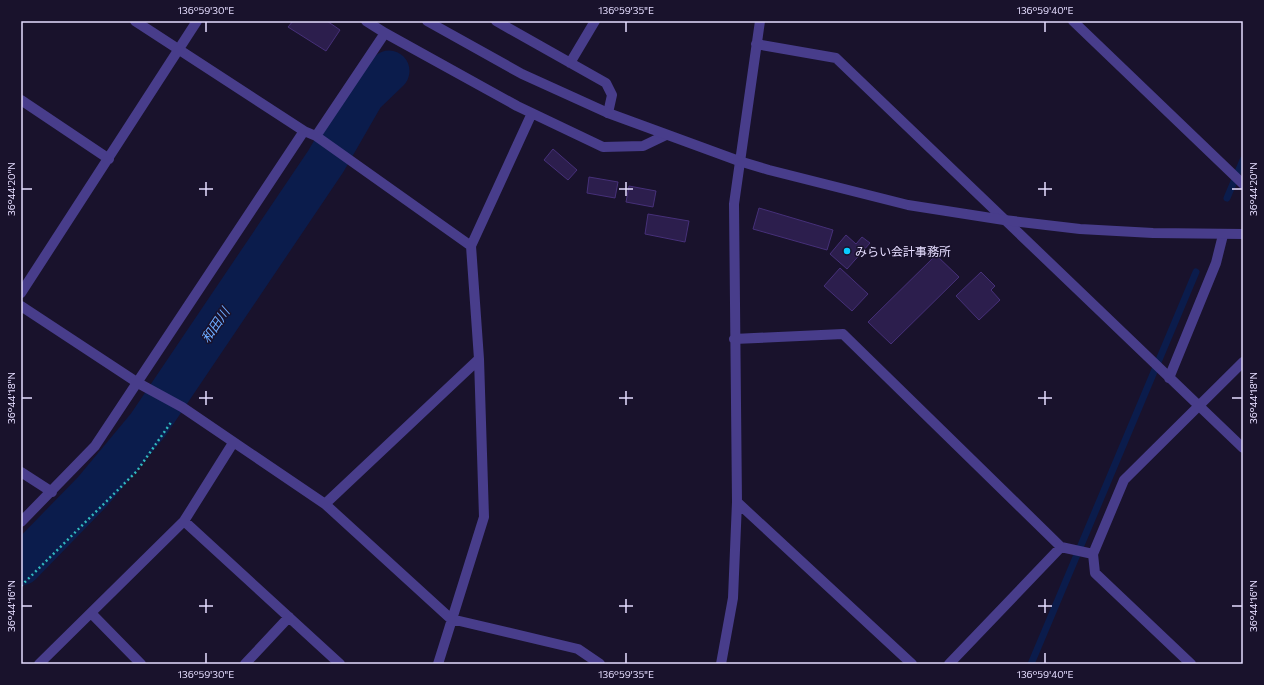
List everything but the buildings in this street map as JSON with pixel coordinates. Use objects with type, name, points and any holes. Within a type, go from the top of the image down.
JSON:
[{"type":"street","points":[[135,21],[304,131],[316,136],[471,246]]},
{"type":"street","points":[[21,294],[198,21]]},
{"type":"street","points":[[366,21],[385,33],[532,112],[603,147],[643,146],[666,135]]},
{"type":"street","points":[[496,21],[606,83],[612,95],[608,112]]},
{"type":"street","points":[[570,63],[595,21]]},
{"type":"street","points":[[720,664],[733,598],[737,502],[734,339],[734,204],[760,21]]},
{"type":"street","points":[[1073,21],[1243,184]]},
{"type":"street","points":[[430,23],[522,74],[608,112],[666,135],[739,161],[908,205],[1004,220],[1080,229],[1153,233],[1223,235],[1243,234]]},
{"type":"street","points":[[316,136],[385,33]]},
{"type":"street","points":[[756,44],[836,58],[1145,356],[1243,448]]},
{"type":"street","points":[[21,100],[108,159]]},
{"type":"street","points":[[438,664],[484,517],[479,358],[471,246],[532,112]]},
{"type":"street","points":[[21,522],[52,492],[95,446],[304,131]]},
{"type":"street","points":[[1169,378],[1216,262],[1223,235]]},
{"type":"street","points":[[21,306],[138,383],[182,407],[325,504],[451,619],[578,649],[600,664]]},
{"type":"street","points":[[734,339],[843,334],[1064,548],[1093,554]]},
{"type":"street","points":[[325,504],[479,358]]},
{"type":"street","points":[[1191,664],[1095,573],[1093,554],[1124,480],[1243,362]]},
{"type":"street","points":[[39,664],[184,520],[234,442]]},
{"type":"street","points":[[21,472],[52,492]]},
{"type":"street","points":[[737,502],[912,664]]},
{"type":"street","points":[[184,520],[340,664]]},
{"type":"street","points":[[949,664],[1064,548]]},
{"type":"street","points":[[91,613],[141,664]]},
{"type":"street","points":[[245,664],[289,617]]},
{"type":"path","points":[[21,586],[138,471],[182,407]]},
{"type":"waterway","name":"和田川","points":[[21,565],[93,491],[148,425],[326,161],[364,95],[389,71]]},
{"type":"waterway","points":[[1227,198],[1243,160]]},
{"type":"waterway","points":[[1031,664],[1196,272]]},
{"type":"place","name":"みらい会計事務所","points":[[847,251]]}]
